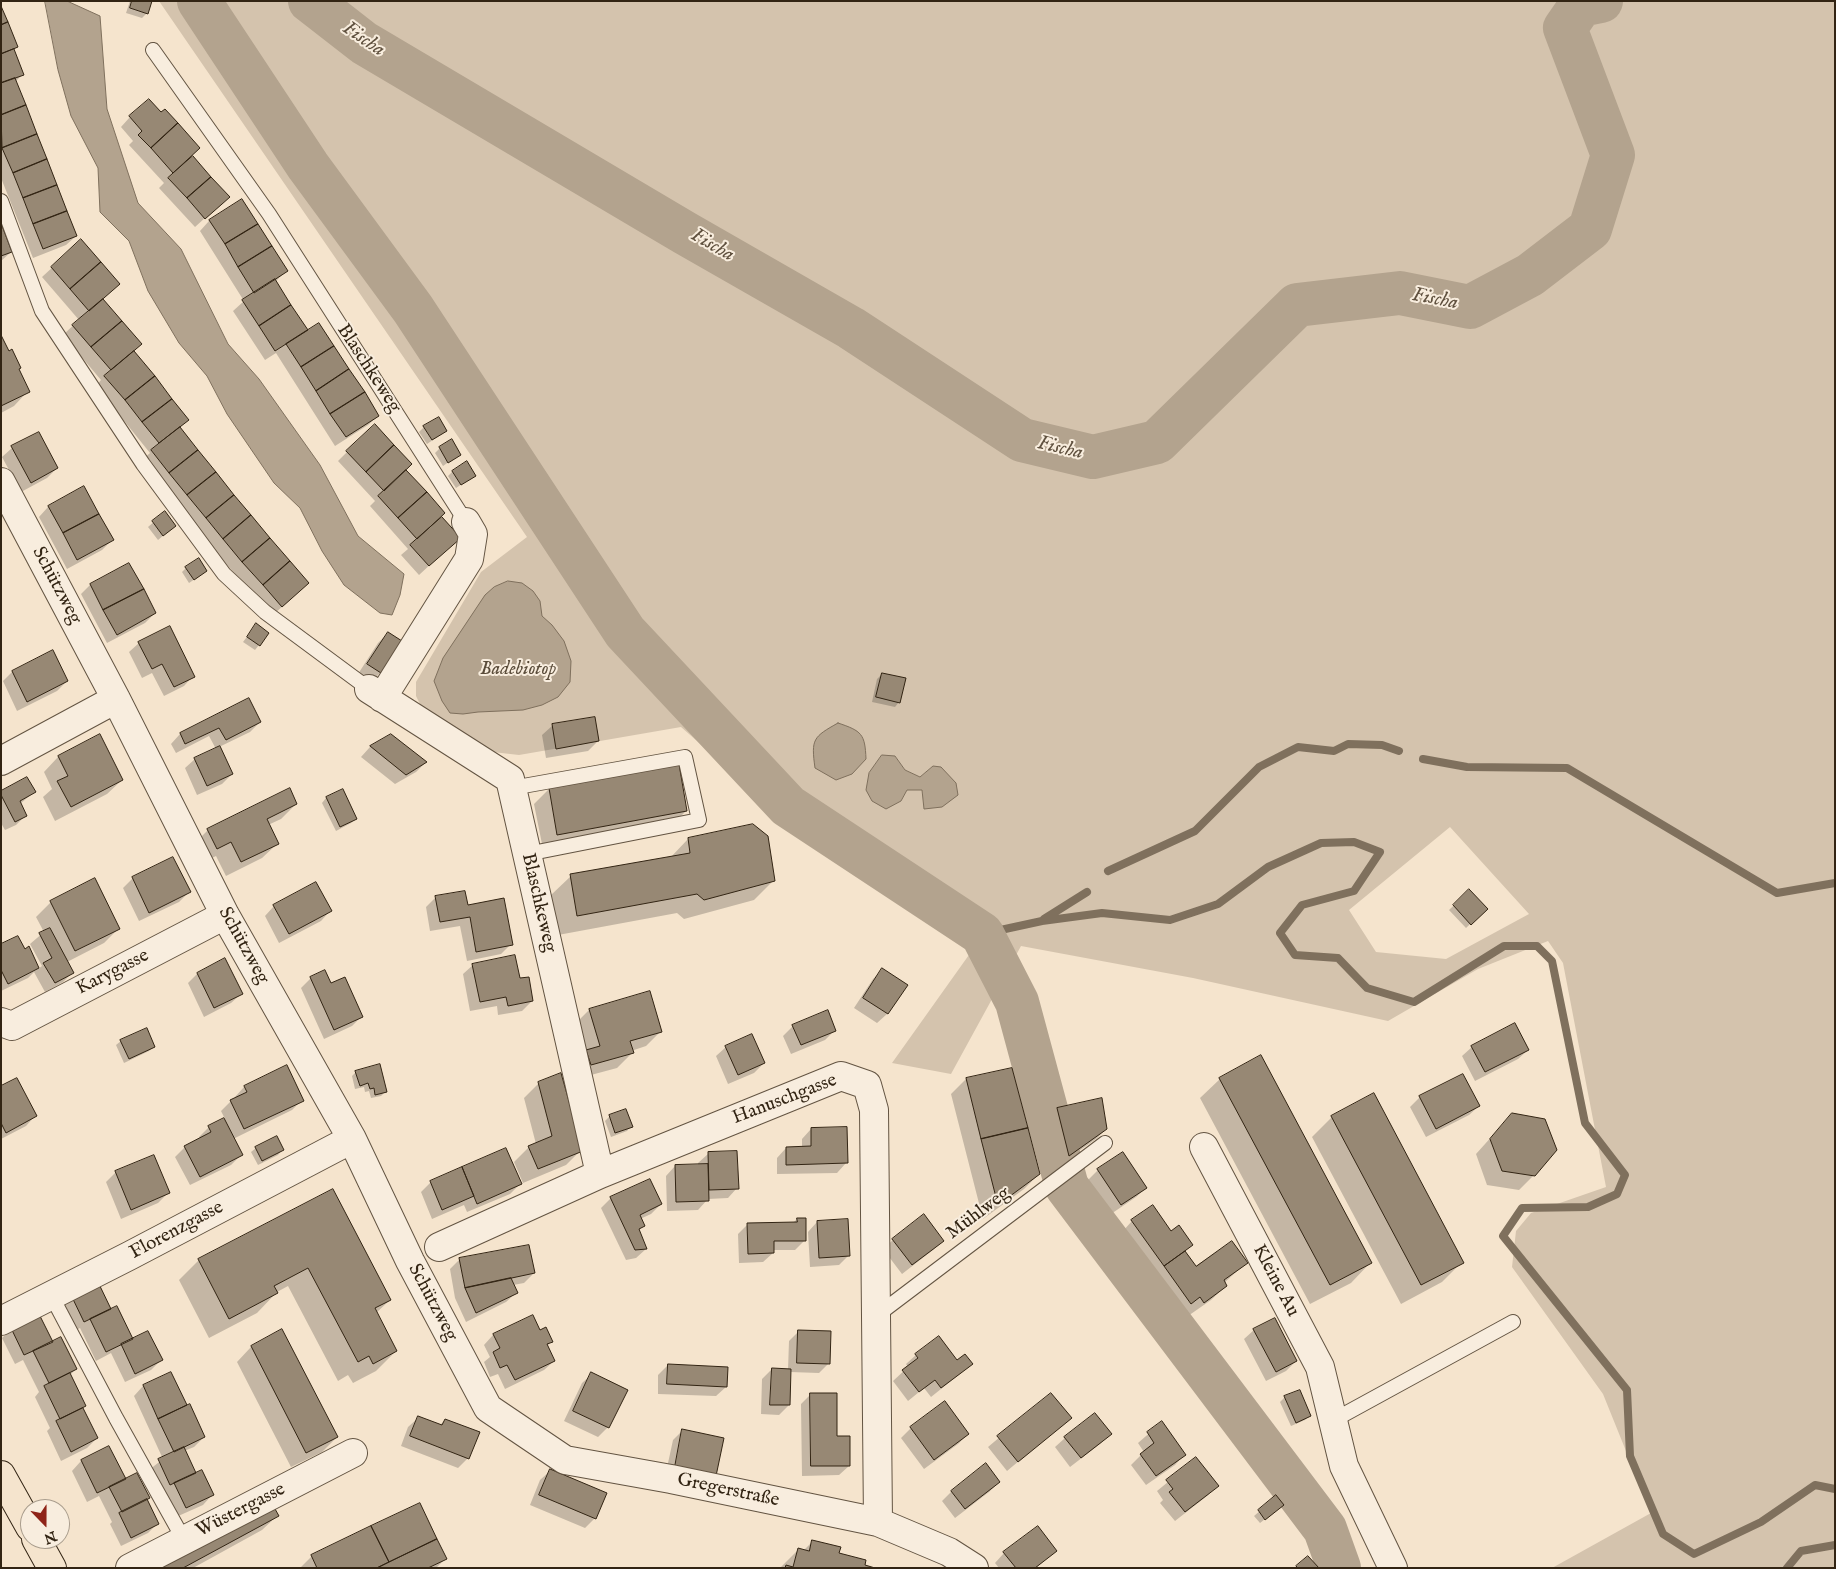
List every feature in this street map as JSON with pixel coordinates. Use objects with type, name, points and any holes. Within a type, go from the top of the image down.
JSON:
[{"type":"main road","points":[[1,1475],[20,1509]]},
{"type":"main road","points":[[42,1549],[52,1568]]},
{"type":"street","name":"Schützweg","points":[[1,482],[116,699],[225,915],[352,1139],[410,1261],[488,1408]]},
{"type":"street","name":"Blaschkeweg","points":[[466,522],[473,534],[469,559],[376,693],[510,779],[600,1174]]},
{"type":"street","points":[[1,762],[116,699]]},
{"type":"street","name":"Karygasse","points":[[1,1022],[12,1026],[225,915]]},
{"type":"street","name":"Hanuschgasse","points":[[439,1247],[600,1174],[841,1076],[867,1085],[874,1110],[878,1522]]},
{"type":"street","name":"Florenzgasse","points":[[1,1321],[352,1139]]},
{"type":"street","name":"Kleine Au","points":[[1204,1147],[1320,1367],[1344,1466],[1393,1568]]},
{"type":"street","name":"Gregerstraße","points":[[488,1408],[565,1460],[680,1481],[878,1522],[949,1552],[974,1568]]},
{"type":"street","name":"Wüstergasse","points":[[130,1568],[353,1454]]},
{"type":"lane","name":"Blaschkeweg","points":[[153,50],[269,214],[466,522]]},
{"type":"lane","name":"Blaschkeweg","points":[[1,201],[42,311],[143,464],[224,574],[265,612],[376,693]]},
{"type":"lane","points":[[512,788],[685,757],[699,820],[527,854]]},
{"type":"lane","name":"Mühlweg","points":[[876,1316],[1105,1143]]},
{"type":"lane","points":[[51,1296],[184,1540]]},
{"type":"lane","points":[[1332,1421],[1513,1322]]},
{"type":"green space","name":"Badebiotop","points":[[159,1],[1835,1],[1835,1568],[1552,1568],[1651,1513],[1603,1394],[1512,1267],[1516,1231],[1531,1213],[1606,1187],[1563,963],[1548,941],[1478,969],[1388,1021],[1193,978],[1021,946],[951,1074],[892,1063],[976,945],[769,804],[681,727],[519,755],[484,751],[422,708],[416,696],[416,682],[481,572],[527,537]],"holes":[[[895,756],[905,770],[920,777],[933,766],[925,808],[922,790],[907,790],[901,801]],[[1450,827],[1529,914],[1446,959],[1376,952],[1349,910]]]},
{"type":"shaded area","points":[[45,1],[67,1],[100,16],[107,109],[138,203],[181,249],[228,344],[259,379],[320,465],[358,536],[404,574],[400,595],[392,615],[380,613],[344,585],[322,551],[300,508],[274,483],[227,414],[207,376],[179,343],[148,291],[129,241],[100,212],[98,168],[71,116],[58,70]]},
{"type":"shaded area","points":[[508,581],[522,583],[533,591],[540,601],[542,616],[552,625],[564,641],[571,661],[570,682],[558,697],[542,705],[523,710],[463,714],[450,713],[442,701],[434,681],[443,658],[485,595],[494,587]]},
{"type":"shaded area","points":[[838,723],[852,728],[861,735],[865,744],[866,759],[852,774],[836,780],[815,768],[813,751],[819,736]]},
{"type":"shaded area","points":[[882,755],[895,756],[905,770],[920,777],[933,766],[941,767],[956,783],[958,795],[942,807],[924,809],[922,790],[907,790],[901,801],[886,809],[872,801],[866,790],[869,773]]},
{"type":"building","points":[[132,1],[152,1],[148,14],[130,8]]},
{"type":"building","points":[[1,6],[8,22],[1,25]]},
{"type":"building","points":[[8,22],[18,47],[1,54],[1,25]]},
{"type":"building","points":[[14,49],[24,75],[1,83],[1,54]]},
{"type":"building","points":[[15,78],[26,105],[1,115],[1,83]]},
{"type":"building","points":[[149,99],[161,112],[165,109],[178,123],[151,148],[138,135],[142,131],[129,116]]},
{"type":"building","points":[[26,105],[37,134],[2,148],[1,115]]},
{"type":"building","points":[[178,123],[200,148],[173,173],[151,148]]},
{"type":"building","points":[[37,134],[47,159],[13,173],[2,148]]},
{"type":"building","points":[[193,156],[211,177],[187,198],[168,178]]},
{"type":"building","points":[[47,159],[57,185],[23,198],[13,173]]},
{"type":"building","points":[[211,177],[230,197],[205,219],[187,198]]},
{"type":"building","points":[[57,185],[67,211],[33,224],[23,198]]},
{"type":"building","points":[[242,199],[258,224],[225,244],[209,220]]},
{"type":"building","points":[[67,211],[77,236],[43,249],[33,224]]},
{"type":"building","points":[[1,223],[12,252],[1,256]]},
{"type":"building","points":[[258,224],[272,246],[238,267],[225,244]]},
{"type":"building","points":[[81,239],[101,262],[70,289],[51,267]]},
{"type":"building","points":[[272,246],[288,271],[254,293],[238,267]]},
{"type":"building","points":[[101,262],[120,284],[89,311],[70,289]]},
{"type":"building","points":[[275,279],[291,305],[259,326],[242,300]]},
{"type":"building","points":[[103,299],[122,321],[91,347],[72,325]]},
{"type":"building","points":[[291,305],[308,330],[275,351],[259,326]]},
{"type":"building","points":[[122,321],[142,344],[111,370],[91,347]]},
{"type":"building","points":[[319,323],[334,346],[301,367],[286,344]]},
{"type":"building","points":[[1,335],[9,351],[12,349],[30,392],[1,406]]},
{"type":"building","points":[[334,346],[349,369],[316,391],[301,367]]},
{"type":"building","points":[[134,351],[155,376],[125,400],[104,376]]},
{"type":"building","points":[[349,369],[365,392],[330,414],[316,391]]},
{"type":"building","points":[[155,376],[172,399],[142,422],[125,400]]},
{"type":"building","points":[[365,392],[379,416],[346,437],[330,414]]},
{"type":"building","points":[[172,399],[189,420],[159,443],[142,422]]},
{"type":"building","points":[[439,417],[447,431],[432,440],[423,426]]},
{"type":"building","points":[[375,424],[394,445],[366,472],[346,451]]},
{"type":"building","points":[[180,427],[198,450],[169,473],[151,450]]},
{"type":"building","points":[[39,432],[58,468],[31,483],[11,446]]},
{"type":"building","points":[[452,439],[461,455],[448,463],[439,447]]},
{"type":"building","points":[[394,445],[412,464],[384,491],[366,472]]},
{"type":"building","points":[[198,450],[216,472],[187,495],[169,473]]},
{"type":"building","points":[[467,461],[476,476],[461,485],[452,471]]},
{"type":"building","points":[[406,470],[427,492],[398,518],[378,496]]},
{"type":"building","points":[[216,472],[234,495],[206,518],[187,495]]},
{"type":"building","points":[[84,486],[99,514],[63,533],[48,506]]},
{"type":"building","points":[[427,492],[445,513],[417,539],[398,518]]},
{"type":"building","points":[[234,495],[251,515],[223,539],[206,518]]},
{"type":"building","points":[[165,511],[176,526],[163,536],[152,521]]},
{"type":"building","points":[[99,514],[114,540],[77,560],[63,533]]},
{"type":"building","points":[[251,515],[270,538],[242,562],[223,539]]},
{"type":"building","points":[[442,517],[461,538],[429,566],[410,545]]},
{"type":"building","points":[[270,538],[290,561],[263,585],[242,562]]},
{"type":"building","points":[[199,558],[207,571],[194,580],[185,567]]},
{"type":"building","points":[[290,561],[309,583],[282,607],[263,585]]},
{"type":"building","points":[[129,563],[144,589],[103,610],[90,584]]},
{"type":"building","points":[[144,589],[156,613],[117,635],[103,610]]},
{"type":"building","points":[[256,623],[269,633],[260,646],[247,637]]},
{"type":"building","points":[[170,626],[195,677],[174,687],[162,664],[152,669],[138,642]]},
{"type":"building","points":[[388,632],[402,641],[381,673],[367,664]]},
{"type":"building","points":[[53,650],[68,681],[27,702],[12,671]]},
{"type":"building","points":[[882,673],[906,678],[900,703],[876,697]]},
{"type":"building","points":[[249,698],[261,722],[226,740],[219,728],[185,744],[180,733]]},
{"type":"building","points":[[595,717],[599,741],[556,749],[552,724]]},
{"type":"building","points":[[100,734],[123,780],[71,807],[57,781],[68,776],[58,756]]},
{"type":"building","points":[[391,734],[427,762],[406,775],[370,746]]},
{"type":"building","points":[[220,746],[233,774],[207,786],[194,758]]},
{"type":"building","points":[[679,764],[687,811],[557,835],[549,788]]},
{"type":"building","points":[[27,777],[36,792],[20,801],[27,816],[15,822],[1,795],[1,791]]},
{"type":"building","points":[[290,788],[297,804],[267,819],[279,844],[241,862],[231,842],[217,849],[207,829]]},
{"type":"building","points":[[343,789],[357,819],[340,827],[326,797]]},
{"type":"building","points":[[753,824],[768,836],[775,881],[704,900],[697,894],[577,916],[570,874],[690,853],[688,838]]},
{"type":"building","points":[[173,857],[191,892],[149,913],[132,877]]},
{"type":"building","points":[[95,878],[120,929],[75,951],[50,901]]},
{"type":"building","points":[[316,882],[332,911],[289,934],[273,905]]},
{"type":"building","points":[[1469,889],[1488,909],[1471,925],[1453,905]]},
{"type":"building","points":[[465,891],[468,905],[504,898],[513,945],[476,952],[470,917],[440,922],[435,896]]},
{"type":"building","points":[[50,928],[74,973],[55,983],[43,963],[52,958],[39,933]]},
{"type":"building","points":[[18,936],[25,949],[29,946],[39,968],[8,984],[1,970],[1,944]]},
{"type":"building","points":[[515,955],[520,978],[529,977],[533,1001],[508,1006],[506,997],[480,1002],[472,964]]},
{"type":"building","points":[[225,958],[243,994],[214,1008],[197,973]]},
{"type":"building","points":[[882,968],[908,985],[888,1014],[863,998]]},
{"type":"building","points":[[325,970],[331,983],[345,977],[363,1017],[334,1030],[310,977]]},
{"type":"building","points":[[650,991],[662,1032],[630,1041],[634,1053],[591,1065],[586,1050],[600,1046],[589,1009]]},
{"type":"building","points":[[828,1010],[836,1031],[801,1045],[792,1025]]},
{"type":"building","points":[[1515,1023],[1529,1050],[1485,1072],[1471,1046]]},
{"type":"building","points":[[147,1028],[155,1047],[129,1059],[120,1040]]},
{"type":"building","points":[[752,1034],[765,1063],[738,1075],[725,1046]]},
{"type":"building","points":[[1261,1055],[1372,1263],[1330,1285],[1219,1078]]},
{"type":"building","points":[[380,1064],[387,1092],[375,1095],[374,1088],[370,1089],[368,1083],[360,1086],[355,1071]]},
{"type":"building","points":[[287,1065],[304,1101],[244,1129],[230,1100],[247,1092],[244,1086]]},
{"type":"building","points":[[1012,1068],[1028,1128],[981,1139],[966,1078]]},
{"type":"building","points":[[561,1073],[583,1151],[538,1169],[528,1146],[552,1136],[538,1082]]},
{"type":"building","points":[[1463,1074],[1480,1106],[1436,1129],[1419,1096]]},
{"type":"building","points":[[17,1078],[37,1116],[6,1133],[1,1123],[1,1086]]},
{"type":"building","points":[[1374,1093],[1464,1263],[1421,1285],[1331,1116]]},
{"type":"building","points":[[1102,1098],[1107,1129],[1069,1156],[1057,1108]]},
{"type":"building","points":[[626,1109],[633,1127],[615,1133],[609,1115]]},
{"type":"building","points":[[1512,1113],[1545,1119],[1557,1150],[1535,1176],[1502,1171],[1490,1139]]},
{"type":"building","points":[[224,1118],[243,1155],[200,1177],[184,1146],[211,1132],[208,1126]]},
{"type":"building","points":[[847,1127],[848,1163],[786,1165],[786,1147],[811,1146],[811,1128]]},
{"type":"building","points":[[1028,1128],[1040,1174],[998,1205],[981,1139]]},
{"type":"building","points":[[277,1136],[284,1150],[262,1161],[255,1147]]},
{"type":"building","points":[[506,1148],[522,1184],[477,1204],[462,1167]]},
{"type":"building","points":[[737,1151],[739,1189],[709,1190],[708,1152]]},
{"type":"building","points":[[1123,1152],[1147,1188],[1121,1205],[1097,1169]]},
{"type":"building","points":[[154,1155],[170,1193],[131,1210],[115,1171]]},
{"type":"building","points":[[708,1164],[709,1201],[676,1202],[675,1165]]},
{"type":"building","points":[[462,1167],[474,1196],[442,1210],[430,1181]]},
{"type":"building","points":[[650,1179],[662,1204],[640,1215],[645,1226],[639,1229],[647,1249],[635,1250],[610,1197]]},
{"type":"building","points":[[333,1189],[391,1300],[375,1308],[397,1351],[373,1364],[369,1356],[358,1362],[308,1268],[274,1286],[278,1293],[229,1319],[198,1259]]},
{"type":"building","points":[[1153,1205],[1171,1231],[1179,1225],[1193,1245],[1164,1266],[1131,1220]]},
{"type":"building","points":[[924,1214],[944,1241],[912,1265],[892,1239]]},
{"type":"building","points":[[797,1218],[806,1218],[806,1241],[774,1241],[774,1253],[748,1254],[747,1223],[797,1222]]},
{"type":"building","points":[[848,1219],[850,1256],[819,1258],[817,1221]]},
{"type":"building","points":[[1232,1241],[1248,1263],[1224,1280],[1227,1286],[1204,1303],[1200,1297],[1191,1304],[1164,1266],[1185,1251],[1196,1266]]},
{"type":"building","points":[[529,1245],[535,1273],[465,1288],[459,1258]]},
{"type":"building","points":[[511,1278],[518,1293],[476,1313],[465,1288]]},
{"type":"building","points":[[98,1282],[111,1309],[84,1322],[71,1295]]},
{"type":"building","points":[[117,1306],[133,1339],[106,1352],[90,1319]]},
{"type":"building","points":[[39,1314],[53,1342],[24,1355],[11,1328]]},
{"type":"building","points":[[533,1315],[540,1330],[546,1327],[553,1342],[547,1344],[555,1361],[515,1380],[507,1365],[500,1368],[493,1352],[500,1348],[493,1334]]},
{"type":"building","points":[[1275,1318],[1297,1361],[1276,1372],[1253,1329]]},
{"type":"building","points":[[282,1329],[338,1437],[306,1453],[251,1346]]},
{"type":"building","points":[[798,1330],[831,1331],[830,1364],[797,1363]]},
{"type":"building","points":[[148,1331],[163,1360],[135,1374],[121,1344]]},
{"type":"building","points":[[939,1336],[957,1360],[965,1354],[973,1364],[941,1388],[935,1380],[919,1392],[902,1370],[918,1358],[915,1354]]},
{"type":"building","points":[[61,1337],[77,1369],[49,1383],[33,1351]]},
{"type":"building","points":[[668,1364],[728,1367],[727,1387],[667,1384]]},
{"type":"building","points":[[772,1368],[791,1369],[790,1405],[770,1405]]},
{"type":"building","points":[[171,1372],[187,1405],[158,1419],[143,1385]]},
{"type":"building","points":[[591,1372],[628,1390],[609,1428],[573,1411]]},
{"type":"building","points":[[70,1373],[86,1406],[60,1419],[44,1386]]},
{"type":"building","points":[[1300,1390],[1311,1416],[1296,1423],[1284,1396]]},
{"type":"building","points":[[810,1393],[837,1393],[837,1436],[850,1436],[850,1466],[811,1466]]},
{"type":"building","points":[[1051,1393],[1072,1418],[1018,1462],[997,1436]]},
{"type":"building","points":[[945,1401],[969,1434],[934,1460],[910,1427]]},
{"type":"building","points":[[190,1404],[205,1437],[174,1452],[158,1419]]},
{"type":"building","points":[[83,1408],[98,1438],[71,1452],[56,1421]]},
{"type":"building","points":[[1095,1413],[1112,1434],[1081,1458],[1064,1437]]},
{"type":"building","points":[[418,1416],[442,1425],[445,1419],[480,1432],[469,1459],[410,1436]]},
{"type":"building","points":[[1162,1421],[1186,1455],[1156,1476],[1140,1454],[1154,1443],[1147,1432]]},
{"type":"building","points":[[682,1429],[724,1438],[716,1476],[675,1467]]},
{"type":"building","points":[[109,1446],[126,1479],[97,1493],[81,1460]]},
{"type":"building","points":[[184,1447],[196,1473],[170,1485],[158,1459]]},
{"type":"building","points":[[1196,1457],[1219,1486],[1185,1512],[1169,1492],[1173,1489],[1166,1480]]},
{"type":"building","points":[[986,1463],[1000,1482],[965,1509],[951,1491]]},
{"type":"building","points":[[550,1469],[607,1493],[596,1519],[539,1495]]},
{"type":"building","points":[[202,1470],[214,1495],[186,1508],[174,1483]]},
{"type":"building","points":[[137,1473],[150,1498],[122,1512],[109,1487]]},
{"type":"building","points":[[1276,1495],[1284,1505],[1265,1520],[1258,1510]]},
{"type":"building","points":[[147,1499],[159,1524],[131,1538],[119,1513]]},
{"type":"building","points":[[270,1500],[279,1516],[183,1568],[145,1568]]},
{"type":"building","points":[[420,1503],[437,1539],[389,1562],[371,1526]]},
{"type":"building","points":[[371,1526],[389,1562],[377,1568],[317,1568],[311,1555]]},
{"type":"building","points":[[1038,1526],[1057,1551],[1035,1568],[1016,1568],[1003,1552]]},
{"type":"building","points":[[437,1539],[447,1559],[428,1568],[377,1568]]},
{"type":"building","points":[[812,1540],[841,1547],[839,1553],[866,1560],[865,1565],[875,1568],[785,1568],[786,1565],[793,1567],[798,1548],[809,1551]]},
{"type":"building","points":[[1308,1556],[1319,1568],[1298,1568],[1296,1566]]},
{"type":"waterway","points":[[199,1],[308,166],[413,309],[625,632],[788,806],[982,934],[1017,1002],[1067,1187],[1325,1529],[1339,1568]]},
{"type":"waterway","name":"Fischa","points":[[310,1],[364,43],[685,233],[851,328],[1022,440],[1093,457],[1157,442],[1297,305],[1400,293],[1470,307],[1530,275],[1590,229],[1613,155],[1565,28],[1581,5],[1601,1]]},
{"type":"waterway","points":[[1108,871],[1195,831],[1259,767],[1298,747],[1334,751],[1348,744],[1382,745],[1399,751]]},
{"type":"waterway","points":[[1423,759],[1467,767],[1567,768],[1777,893],[1835,883]]},
{"type":"waterway","points":[[982,934],[1042,921],[1102,913],[1170,920],[1218,904],[1268,867],[1321,843],[1354,842],[1380,852],[1354,891],[1302,905],[1280,933],[1295,955],[1338,958],[1367,988],[1414,1002],[1504,946],[1537,946],[1552,961],[1585,1123],[1625,1175],[1617,1194],[1588,1207],[1522,1208],[1503,1236],[1627,1390],[1630,1456],[1663,1534],[1694,1554],[1761,1522],[1815,1485],[1835,1489]]},
{"type":"waterway","points":[[1044,919],[1087,892]]},
{"type":"waterway","points":[[1787,1568],[1801,1551],[1835,1545]]}]
